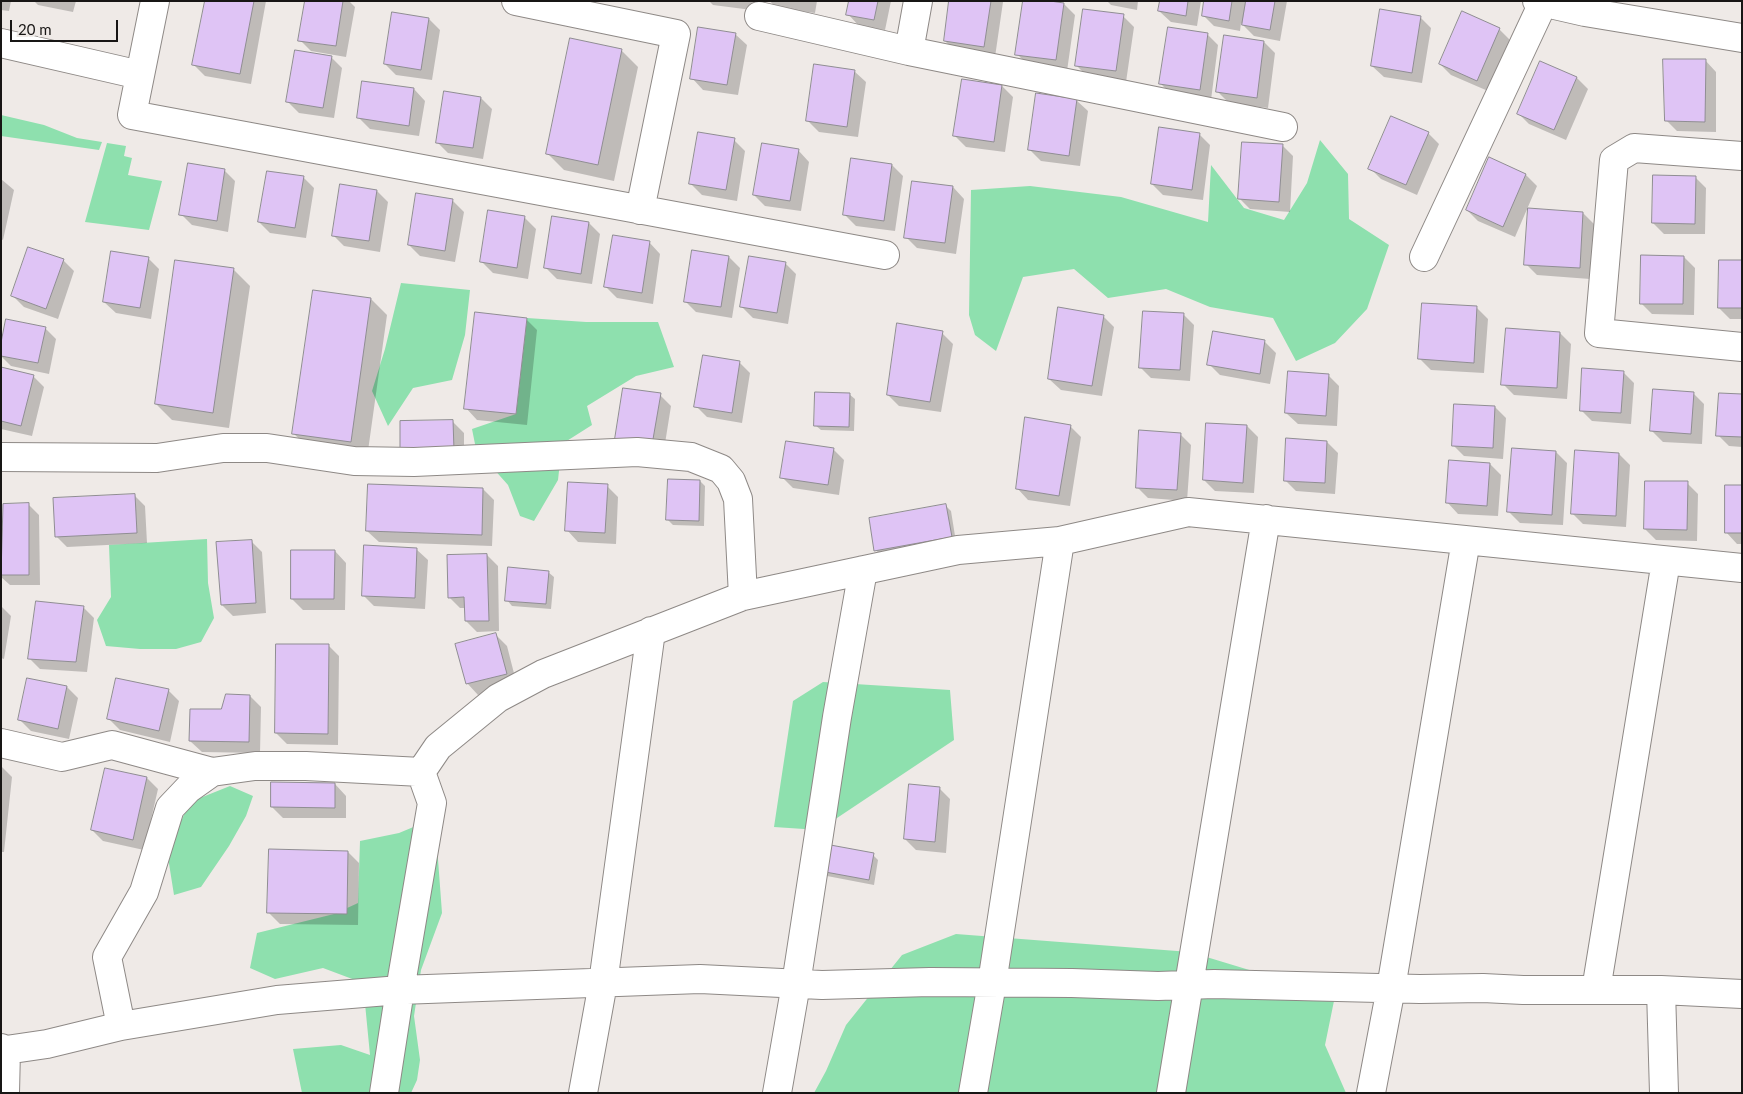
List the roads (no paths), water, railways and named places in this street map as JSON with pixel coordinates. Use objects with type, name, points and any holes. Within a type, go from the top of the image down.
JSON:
[{"type":"street","points":[[155,1],[132,115],[885,256]]},
{"type":"street","points":[[516,1],[676,34],[640,210]]},
{"type":"street","points":[[909,51],[918,1]]},
{"type":"street","points":[[1424,257],[1540,2],[1585,12],[1742,38]]},
{"type":"street","points":[[759,16],[909,51],[1283,127]]},
{"type":"street","points":[[1,43],[140,75]]},
{"type":"street","points":[[1742,156],[1634,148],[1614,160],[1599,333],[1742,347]]},
{"type":"street","points":[[1,457],[157,458],[223,448],[267,448],[354,461],[414,462],[637,452],[691,458],[721,469],[731,481],[738,499],[743,596]]},
{"type":"street","points":[[421,772],[438,747],[498,698],[543,674],[743,596],[970,548],[1060,541],[1188,512],[1742,568]]},
{"type":"street","points":[[1171,1093],[1266,519]]},
{"type":"street","points":[[1371,1093],[1391,988],[1466,540]]},
{"type":"street","points":[[973,1093],[992,983],[1060,541]]},
{"type":"street","points":[[1596,990],[1666,561]]},
{"type":"street","points":[[777,1093],[796,984],[837,717],[863,570]]},
{"type":"street","points":[[583,1093],[602,983],[651,632]]},
{"type":"street","points":[[1,743],[62,757],[112,745],[212,772],[255,766],[306,766],[421,772]]},
{"type":"street","points":[[121,1026],[107,957],[144,892],[170,808],[188,789],[212,772]]},
{"type":"street","points":[[384,1093],[432,803],[421,772]]},
{"type":"street","points":[[6,1093],[4,1049],[47,1044],[121,1026],[277,1000],[400,990],[700,979],[796,984],[930,982],[1158,986],[1661,990],[1742,994]]},
{"type":"street","points":[[1661,990],[1664,1093]]}]
